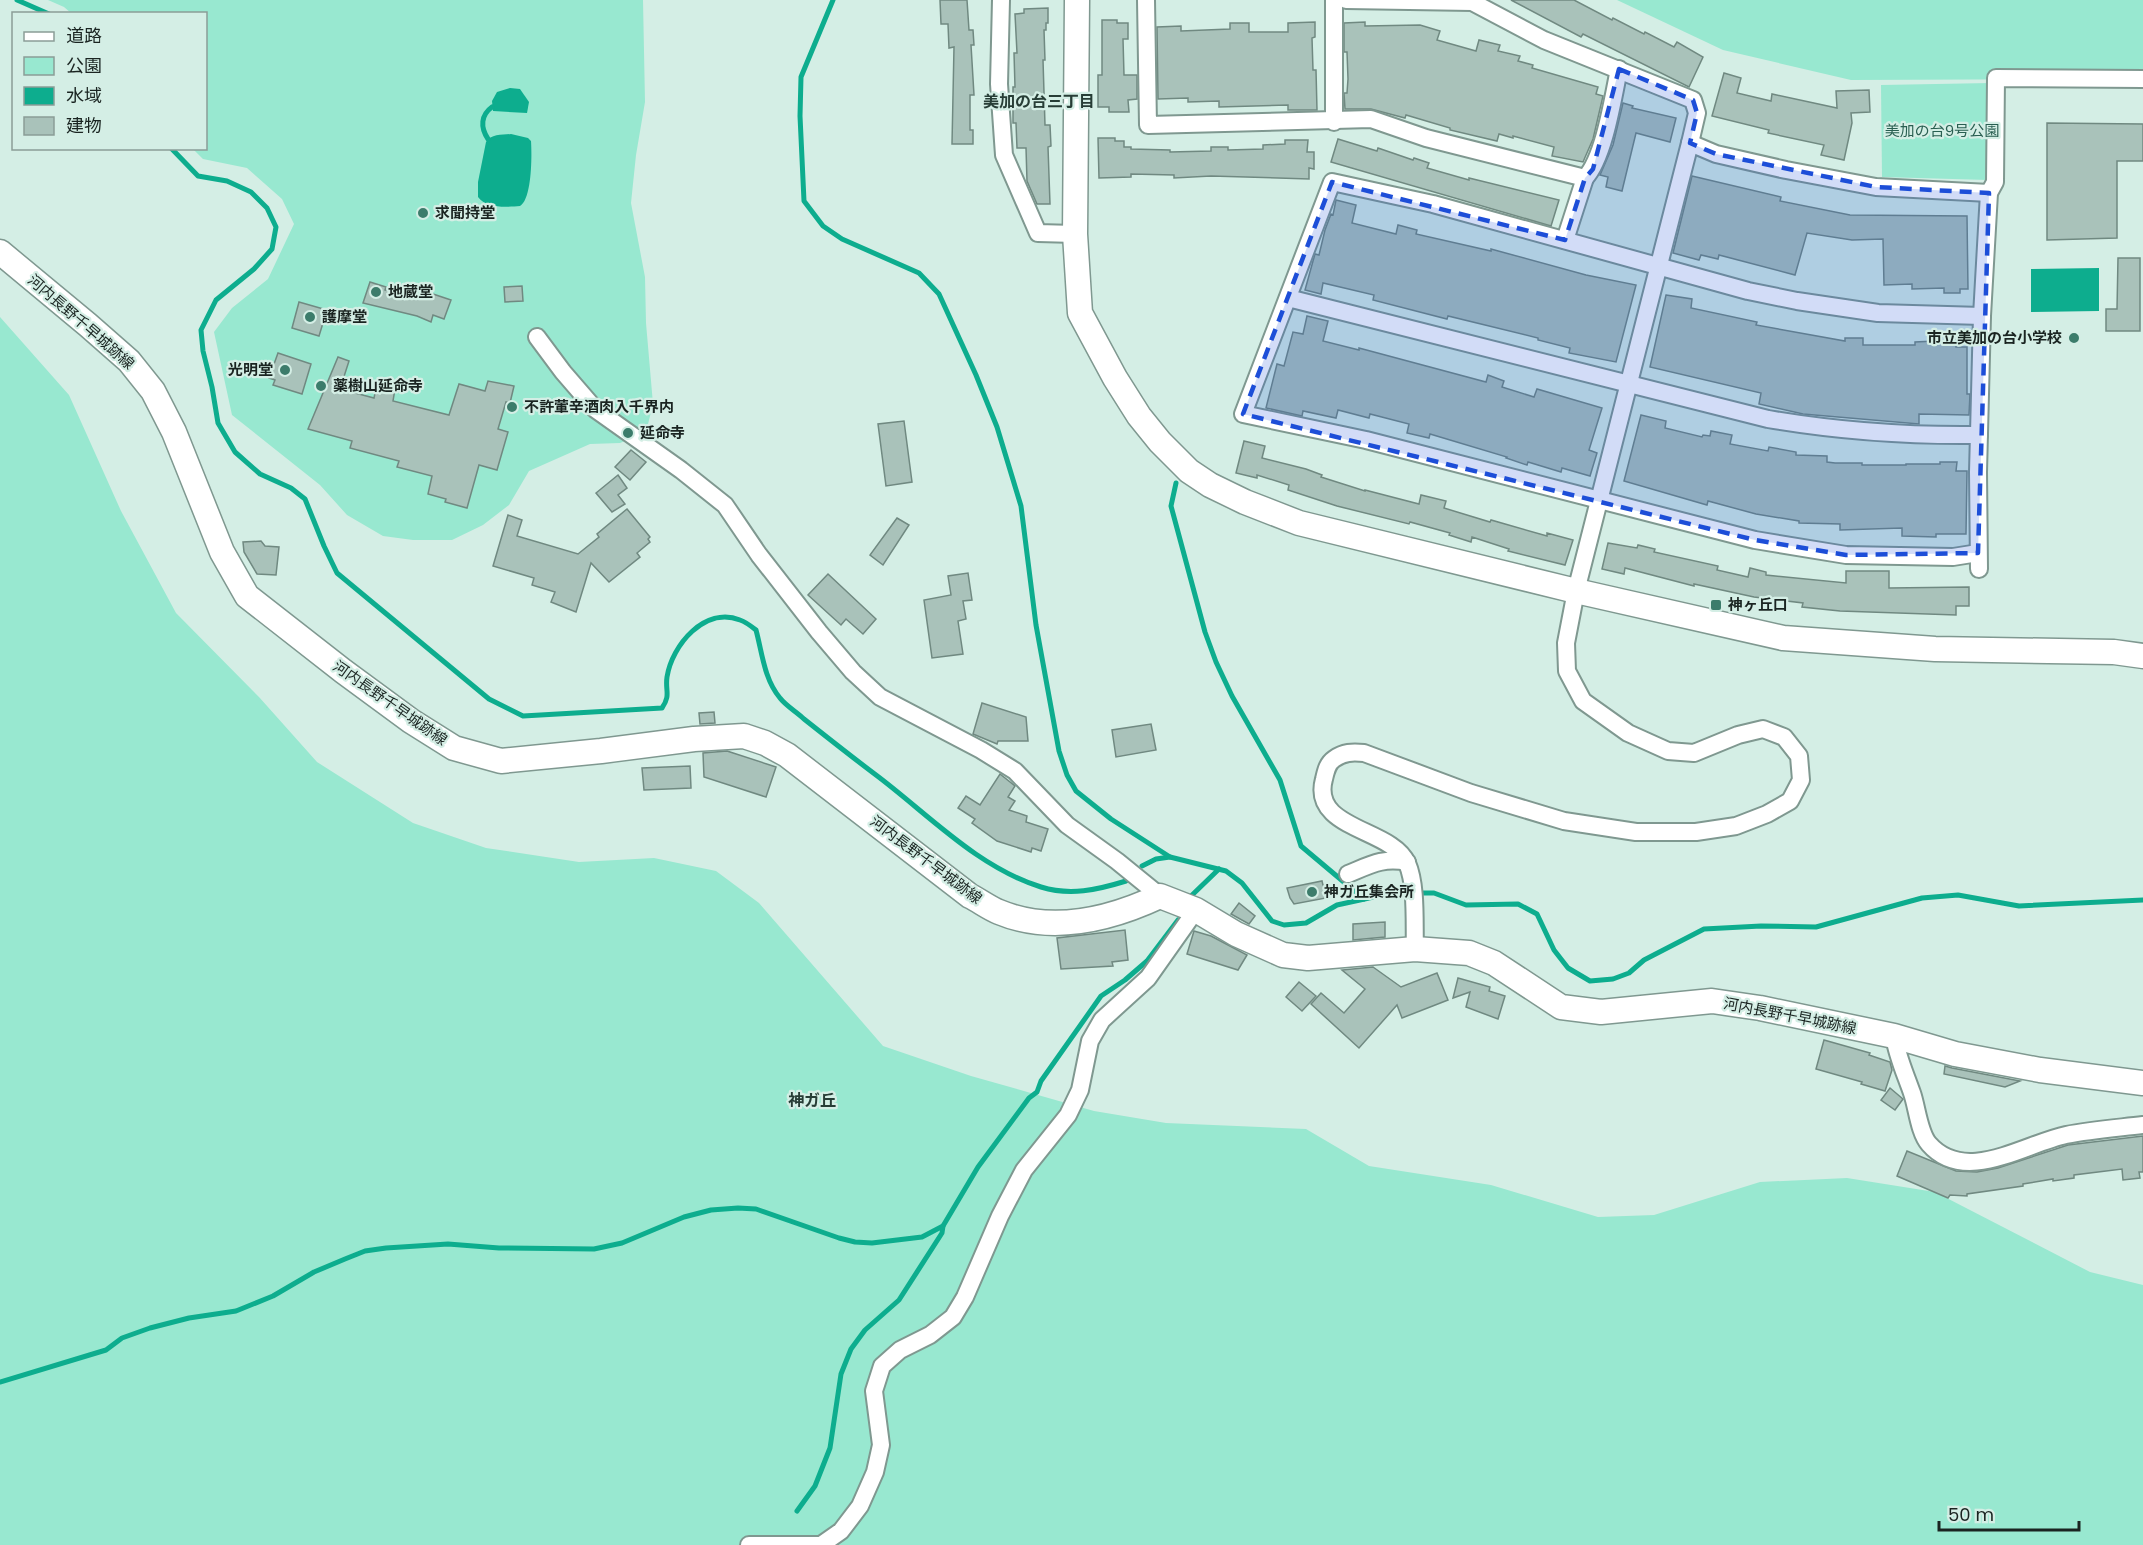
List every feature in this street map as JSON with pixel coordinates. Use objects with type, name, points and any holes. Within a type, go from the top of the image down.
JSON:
[{"type":"main road","points":[[1077,0],[1075,234],[1080,313],[1115,378],[1139,416],[1160,442],[1189,471],[1210,485],[1245,502],[1299,522],[1576,591],[1783,638],[1935,649],[2114,652],[2143,656]]},
{"type":"main road","name":"河内長野千早城跡線","points":[[0,252],[121,354],[153,391],[174,432],[222,552],[247,596],[343,671],[411,721],[453,748],[501,761],[694,739],[744,736],[765,743],[787,755],[970,896],[1000,912],[1038,921],[1089,921],[1129,910],[1160,896],[1196,910],[1236,934],[1282,955],[1308,958],[1415,942],[1470,953],[1494,963],[1561,1007],[1601,1012],[1712,1001],[1760,1008],[1894,1036],[1966,1056],[2040,1070],[2143,1083]]},
{"type":"street","points":[[1000,0],[999,84],[1004,155],[1038,233],[1075,234]]},
{"type":"street","points":[[1146,0],[1148,125],[1334,122],[1371,119],[1426,138],[1585,178]]},
{"type":"street","points":[[1334,0],[1334,122]]},
{"type":"street","points":[[1346,0],[1472,3],[1544,40],[1693,100],[1697,113],[1690,143],[1576,591],[1566,643],[1567,671],[1583,701],[1628,733],[1668,751],[1694,753],[1738,735],[1763,729],[1784,738],[1799,756],[1801,780],[1790,801],[1767,814],[1736,825],[1696,832],[1636,832],[1564,821],[1471,793],[1364,753],[1347,752],[1329,763],[1322,787],[1326,803],[1341,820],[1399,851],[1407,862],[1412,881],[1415,942]]},
{"type":"street","points":[[1565,240],[1585,178],[1593,169],[1612,105],[1618,69]]},
{"type":"street","points":[[1982,316],[1878,313],[1748,291],[1433,204],[1332,182],[1243,414],[1366,440],[1755,540],[1846,555],[1953,557],[1979,561],[1982,316],[1989,193],[1995,182],[1996,78],[2143,79]]},
{"type":"street","points":[[1690,143],[1716,154],[1876,187],[1989,193]]},
{"type":"street","points":[[1288,298],[1768,419],[1816,427],[1920,435],[1979,435]]},
{"type":"street","points":[[537,337],[563,372],[596,409],[681,470],[725,505],[759,555],[819,632],[853,672],[880,698],[971,745],[1015,771],[1067,825],[1160,896]]},
{"type":"street","points":[[1348,874],[1381,861],[1393,859],[1407,862]]},
{"type":"street","points":[[749,1545],[822,1545],[841,1531],[860,1506],[875,1472],[881,1445],[874,1391],[882,1366],[900,1350],[930,1335],[953,1317],[965,1297],[1000,1216],[1024,1170],[1068,1115],[1080,1090],[1090,1041],[1102,1020],[1148,978],[1196,910]]},
{"type":"street","points":[[1894,1036],[1896,1053],[1912,1094],[1923,1137],[1930,1146],[1962,1163],[1983,1161],[2065,1135],[2143,1125]]},
{"type":"highlighted area","points":[[1619,69],[1693,100],[1697,113],[1690,143],[1716,154],[1876,187],[1989,193],[1978,553],[1846,555],[1755,540],[1243,414],[1332,182],[1565,240],[1585,178],[1593,169]]},
{"type":"green space","points":[[48,0],[643,0],[645,102],[631,203],[645,277],[646,323],[653,404],[646,432],[620,443],[590,444],[529,471],[509,505],[483,525],[452,540],[413,540],[383,536],[347,515],[320,485],[232,415],[214,332],[232,308],[268,279],[294,224],[282,199],[247,168],[203,159],[194,150],[207,150],[207,12],[70,12]]},
{"type":"green space","points":[[1617,0],[2143,0],[2143,79],[1851,80],[1723,50]]},
{"type":"green space","name":"美加の台9号公園","points":[[1991,83],[1988,180],[1882,177],[1881,85]]},
{"type":"green space","points":[[0,317],[69,395],[121,511],[176,613],[259,697],[317,762],[413,823],[486,848],[579,862],[654,858],[716,871],[759,903],[883,1046],[971,1076],[1094,1111],[1166,1123],[1306,1129],[1369,1166],[1491,1185],[1598,1217],[1654,1215],[1760,1182],[1847,1178],[1935,1192],[2090,1272],[2143,1285],[2143,1545],[0,1545]]},
{"type":"water","points":[[510,88],[520,89],[529,102],[527,113],[493,111],[492,101],[497,92]]},
{"type":"water","points":[[511,134],[528,138],[531,141],[527,195],[520,206],[503,207],[487,204],[478,197],[478,182],[486,142],[494,136]]},
{"type":"water","points":[[2099,268],[2099,311],[2031,312],[2031,269]]},
{"type":"building","points":[[940,0],[967,0],[969,30],[973,30],[974,45],[971,45],[974,95],[970,95],[970,130],[973,130],[973,144],[952,144],[954,47],[949,48],[948,24],[941,24]]},
{"type":"building","points":[[1511,0],[1574,0],[1612,20],[1613,18],[1674,47],[1677,42],[1703,57],[1689,87],[1583,34],[1581,37]]},
{"type":"building","points":[[1048,8],[1048,23],[1044,30],[1045,60],[1043,60],[1045,125],[1050,125],[1051,146],[1048,147],[1050,204],[1037,204],[1027,181],[1026,148],[1017,148],[1016,123],[1013,123],[1014,53],[1017,53],[1015,14],[1024,13],[1024,9]]},
{"type":"building","points":[[1102,20],[1128,23],[1128,39],[1123,39],[1124,75],[1137,75],[1137,99],[1128,100],[1129,112],[1109,112],[1109,107],[1098,107],[1098,75],[1102,75]]},
{"type":"building","points":[[1315,22],[1315,37],[1312,38],[1317,110],[1288,110],[1288,105],[1219,107],[1219,101],[1188,102],[1188,98],[1158,99],[1157,27],[1181,26],[1181,31],[1230,29],[1230,23],[1249,23],[1249,32],[1288,32],[1288,23]]},
{"type":"building","points":[[1365,22],[1365,26],[1420,25],[1440,31],[1437,40],[1476,51],[1479,40],[1500,45],[1498,51],[1520,56],[1518,61],[1533,65],[1532,68],[1598,87],[1596,94],[1603,96],[1593,139],[1583,162],[1552,156],[1554,147],[1513,136],[1513,138],[1499,134],[1497,141],[1450,130],[1450,128],[1406,115],[1405,118],[1371,109],[1345,109],[1344,93],[1347,93],[1348,79],[1347,52],[1344,52],[1344,23]]},
{"type":"building","points":[[1724,73],[1741,78],[1737,93],[1771,101],[1772,94],[1837,108],[1836,91],[1869,90],[1870,112],[1851,113],[1852,123],[1844,160],[1821,155],[1824,145],[1768,133],[1769,130],[1712,116]]},
{"type":"building","points":[[1623,103],[1633,106],[1632,108],[1676,118],[1670,142],[1636,133],[1622,191],[1606,187],[1608,177],[1600,175],[1613,145]]},
{"type":"building","points":[[2047,123],[2143,124],[2143,161],[2117,161],[2117,238],[2047,240]]},
{"type":"building","points":[[1098,138],[1115,138],[1115,141],[1124,141],[1124,147],[1131,147],[1131,149],[1170,150],[1170,152],[1211,151],[1211,147],[1228,147],[1228,150],[1263,149],[1263,145],[1285,144],[1285,140],[1308,140],[1307,152],[1314,152],[1314,169],[1309,168],[1309,179],[1211,176],[1174,178],[1174,175],[1131,174],[1131,177],[1099,178]]},
{"type":"building","points":[[1338,139],[1377,151],[1378,148],[1413,160],[1414,158],[1429,163],[1427,168],[1469,180],[1469,178],[1559,200],[1551,226],[1331,162]]},
{"type":"building","points":[[1692,176],[1781,197],[1780,201],[1850,215],[1967,216],[1968,289],[1960,289],[1960,293],[1944,293],[1944,288],[1912,289],[1912,284],[1884,285],[1883,239],[1852,240],[1807,233],[1795,275],[1719,255],[1718,259],[1701,255],[1699,260],[1673,253]]},
{"type":"building","points":[[1336,200],[1356,205],[1352,223],[1396,234],[1398,225],[1417,230],[1416,234],[1491,251],[1491,249],[1586,275],[1636,285],[1616,362],[1569,353],[1570,348],[1538,340],[1538,338],[1448,316],[1447,319],[1373,300],[1374,295],[1323,283],[1321,294],[1305,290],[1315,254],[1319,255]]},
{"type":"building","points":[[2118,258],[2140,258],[2140,331],[2106,331],[2106,309],[2117,309]]},
{"type":"building","points":[[370,282],[386,287],[385,290],[421,299],[424,291],[451,300],[444,319],[433,315],[431,322],[417,316],[363,303]]},
{"type":"building","points":[[522,286],[523,301],[505,302],[504,287]]},
{"type":"building","points":[[1666,295],[1692,299],[1691,308],[1757,322],[1756,325],[1845,341],[1845,338],[1863,338],[1863,345],[1915,345],[1915,342],[1956,340],[1956,347],[1967,347],[1969,415],[1919,414],[1919,424],[1803,414],[1759,404],[1761,393],[1650,367]]},
{"type":"building","name":"護摩堂","points":[[299,302],[327,310],[319,336],[292,328]]},
{"type":"building","points":[[1307,316],[1328,321],[1323,341],[1359,350],[1359,348],[1486,382],[1488,375],[1504,381],[1502,387],[1534,397],[1537,389],[1602,408],[1589,450],[1597,453],[1590,476],[1562,468],[1561,472],[1528,462],[1527,465],[1430,434],[1429,438],[1407,433],[1409,424],[1370,414],[1369,418],[1338,410],[1336,418],[1303,411],[1302,416],[1266,408],[1277,364],[1284,366],[1293,332],[1303,334]]},
{"type":"building","points":[[278,353],[311,364],[302,394],[273,385],[275,380],[269,378]]},
{"type":"building","points":[[338,357],[349,361],[340,389],[374,398],[377,384],[395,389],[393,401],[449,415],[459,384],[485,391],[488,381],[514,386],[510,403],[506,402],[498,429],[508,432],[497,470],[479,465],[467,508],[428,494],[432,476],[397,467],[399,461],[350,448],[352,441],[308,429]]},
{"type":"building","points":[[1641,415],[1666,421],[1665,428],[1702,437],[1703,435],[1710,436],[1711,431],[1732,435],[1730,444],[1768,451],[1769,447],[1796,452],[1796,455],[1827,456],[1827,462],[1906,465],[1957,462],[1956,471],[1967,471],[1966,534],[1936,534],[1936,537],[1902,536],[1902,528],[1840,530],[1840,524],[1799,523],[1799,521],[1756,514],[1708,501],[1707,505],[1624,481]]},
{"type":"building","points":[[904,421],[912,482],[886,486],[878,424]]},
{"type":"building","points":[[1244,441],[1265,446],[1262,458],[1306,469],[1322,475],[1321,477],[1365,491],[1419,504],[1421,495],[1446,501],[1444,508],[1490,522],[1491,520],[1547,536],[1547,533],[1573,540],[1565,565],[1508,551],[1509,549],[1472,537],[1471,542],[1449,535],[1450,533],[1410,522],[1409,524],[1337,506],[1288,490],[1289,485],[1257,475],[1257,478],[1236,473]]},
{"type":"building","points":[[631,450],[646,462],[630,480],[615,467]]},
{"type":"building","points":[[618,475],[627,488],[618,495],[625,504],[612,512],[596,493]]},
{"type":"building","points":[[627,509],[650,537],[648,539],[650,542],[637,553],[640,557],[609,582],[591,563],[576,612],[551,602],[555,592],[532,585],[534,578],[493,566],[508,515],[522,520],[517,536],[578,554],[599,537],[597,534]]},
{"type":"building","points":[[897,518],[909,525],[883,565],[870,555]]},
{"type":"building","points":[[261,541],[265,546],[279,547],[276,575],[257,574],[244,552],[243,542]]},
{"type":"building","points":[[1608,543],[1637,548],[1638,545],[1655,549],[1654,552],[1718,566],[1717,570],[1748,577],[1750,568],[1766,572],[1766,575],[1846,583],[1846,571],[1889,571],[1889,588],[1969,587],[1969,606],[1956,606],[1956,615],[1840,611],[1802,607],[1803,603],[1754,597],[1694,584],[1694,586],[1625,568],[1624,574],[1602,569]]},
{"type":"building","points":[[968,573],[972,600],[963,601],[966,619],[958,621],[963,654],[932,658],[924,600],[951,595],[948,576]]},
{"type":"building","points":[[828,574],[876,619],[863,634],[846,619],[841,625],[808,595]]},
{"type":"building","points":[[982,703],[1026,717],[1028,741],[998,741],[997,744],[973,734]]},
{"type":"building","points":[[714,712],[715,723],[700,724],[699,713]]},
{"type":"building","points":[[1151,724],[1156,750],[1116,757],[1112,730]]},
{"type":"building","points":[[727,751],[776,767],[766,797],[704,777],[703,753]]},
{"type":"building","points":[[690,766],[691,788],[644,790],[642,768]]},
{"type":"building","points":[[1000,774],[1015,786],[1008,797],[1015,801],[1009,810],[1027,816],[1026,822],[1048,829],[1041,851],[1032,848],[1031,852],[997,841],[972,823],[975,819],[958,808],[966,796],[980,805]]},
{"type":"building","name":"神ガ丘集会所","points":[[1322,881],[1326,898],[1294,904],[1290,898],[1287,888]]},
{"type":"building","points":[[1239,903],[1255,916],[1249,924],[1231,914]]},
{"type":"building","points":[[1385,922],[1385,937],[1353,940],[1353,924]]},
{"type":"building","points":[[1125,930],[1128,960],[1112,962],[1113,966],[1061,969],[1057,938]]},
{"type":"building","points":[[1194,931],[1211,936],[1247,955],[1238,970],[1187,954]]},
{"type":"building","points":[[1373,967],[1401,987],[1437,973],[1448,1000],[1402,1018],[1397,1005],[1359,1048],[1311,1004],[1321,993],[1344,1013],[1365,989],[1342,970]]},
{"type":"building","points":[[1458,978],[1490,987],[1489,991],[1505,996],[1498,1019],[1466,1007],[1470,992],[1453,998]]},
{"type":"building","points":[[1299,982],[1316,996],[1302,1011],[1286,997]]},
{"type":"building","points":[[1824,1040],[1870,1053],[1869,1055],[1890,1062],[1892,1070],[1885,1091],[1816,1069]]},
{"type":"building","points":[[1945,1066],[2020,1081],[2005,1087],[1944,1074]]},
{"type":"building","points":[[1890,1088],[1903,1099],[1895,1110],[1881,1100]]},
{"type":"building","points":[[2143,1136],[2143,1172],[2139,1172],[2140,1178],[2123,1180],[2122,1169],[2074,1175],[2074,1178],[2023,1184],[2023,1186],[1967,1194],[1967,1196],[1950,1195],[1948,1198],[1897,1176],[1907,1151],[1956,1171],[1977,1172],[1998,1168],[2068,1145]]},
{"type":"waterway","points":[[17,0],[44,12]]},
{"type":"waterway","points":[[833,0],[801,77],[800,116],[804,201],[823,226],[842,239],[919,273],[939,294],[997,427],[1021,506],[1036,625],[1059,751],[1067,775],[1076,791],[1111,819],[1170,857],[1226,871],[1242,883],[1272,921],[1284,925],[1306,923],[1337,905],[1392,893],[1434,893],[1466,905],[1518,904],[1537,914],[1554,950],[1568,968],[1590,981],[1613,979],[1629,973],[1644,960],[1704,929],[1761,926],[1816,927],[1922,898],[1958,895],[2019,906],[2143,900]]},
{"type":"waterway","points":[[488,139],[483,122],[492,107]]},
{"type":"waterway","points":[[173,150],[198,176],[227,181],[251,192],[267,208],[276,227],[272,249],[254,269],[216,300],[201,330],[203,351],[218,423],[235,452],[260,474],[291,488],[305,499],[337,573],[489,699],[523,716],[662,708],[667,696],[667,677],[670,665],[683,641],[703,623],[715,618],[727,617],[740,620],[756,630],[767,674],[782,701],[974,853],[1018,878],[1052,890],[1084,891],[1126,881]]},
{"type":"waterway","points":[[1176,483],[1171,506],[1205,632],[1216,662],[1232,696],[1280,780],[1301,846],[1364,899]]},
{"type":"waterway","points":[[1142,866],[1156,859],[1170,857]]},
{"type":"waterway","points":[[1189,898],[1219,869]]},
{"type":"waterway","points":[[0,1382],[106,1350],[122,1338],[150,1328],[189,1318],[236,1311],[273,1296],[314,1272],[365,1251],[448,1244],[499,1248],[594,1249],[622,1243],[684,1217],[711,1210],[738,1208],[756,1209],[855,1242],[872,1243],[922,1237],[943,1226],[978,1167],[1029,1098],[1037,1092],[1041,1081],[1101,996],[1147,961],[1178,920]]},
{"type":"waterway","points":[[797,1511],[815,1486],[830,1448],[841,1374],[851,1349],[865,1330],[899,1300],[942,1233],[943,1226]]},
{"type":"place","name":"求聞持堂","points":[[423,213]]},
{"type":"place","name":"地蔵堂","points":[[376,292]]},
{"type":"place","name":"護摩堂","points":[[310,317]]},
{"type":"place","name":"市立美加の台小学校","points":[[2074,338]]},
{"type":"place","name":"光明堂","points":[[285,370]]},
{"type":"place","name":"薬樹山延命寺","points":[[321,386]]},
{"type":"place","name":"不許葷辛酒肉入千界内","points":[[512,407]]},
{"type":"place","name":"延命寺","points":[[628,433]]},
{"type":"place","name":"神ヶ丘口","points":[[1716,605]]},
{"type":"place","name":"神ガ丘集会所","points":[[1312,892]]},
{"type":"district","name":"美加の台三丁目","points":[[1039,101]]},
{"type":"district","name":"神ガ丘","points":[[812,1100]]}]
